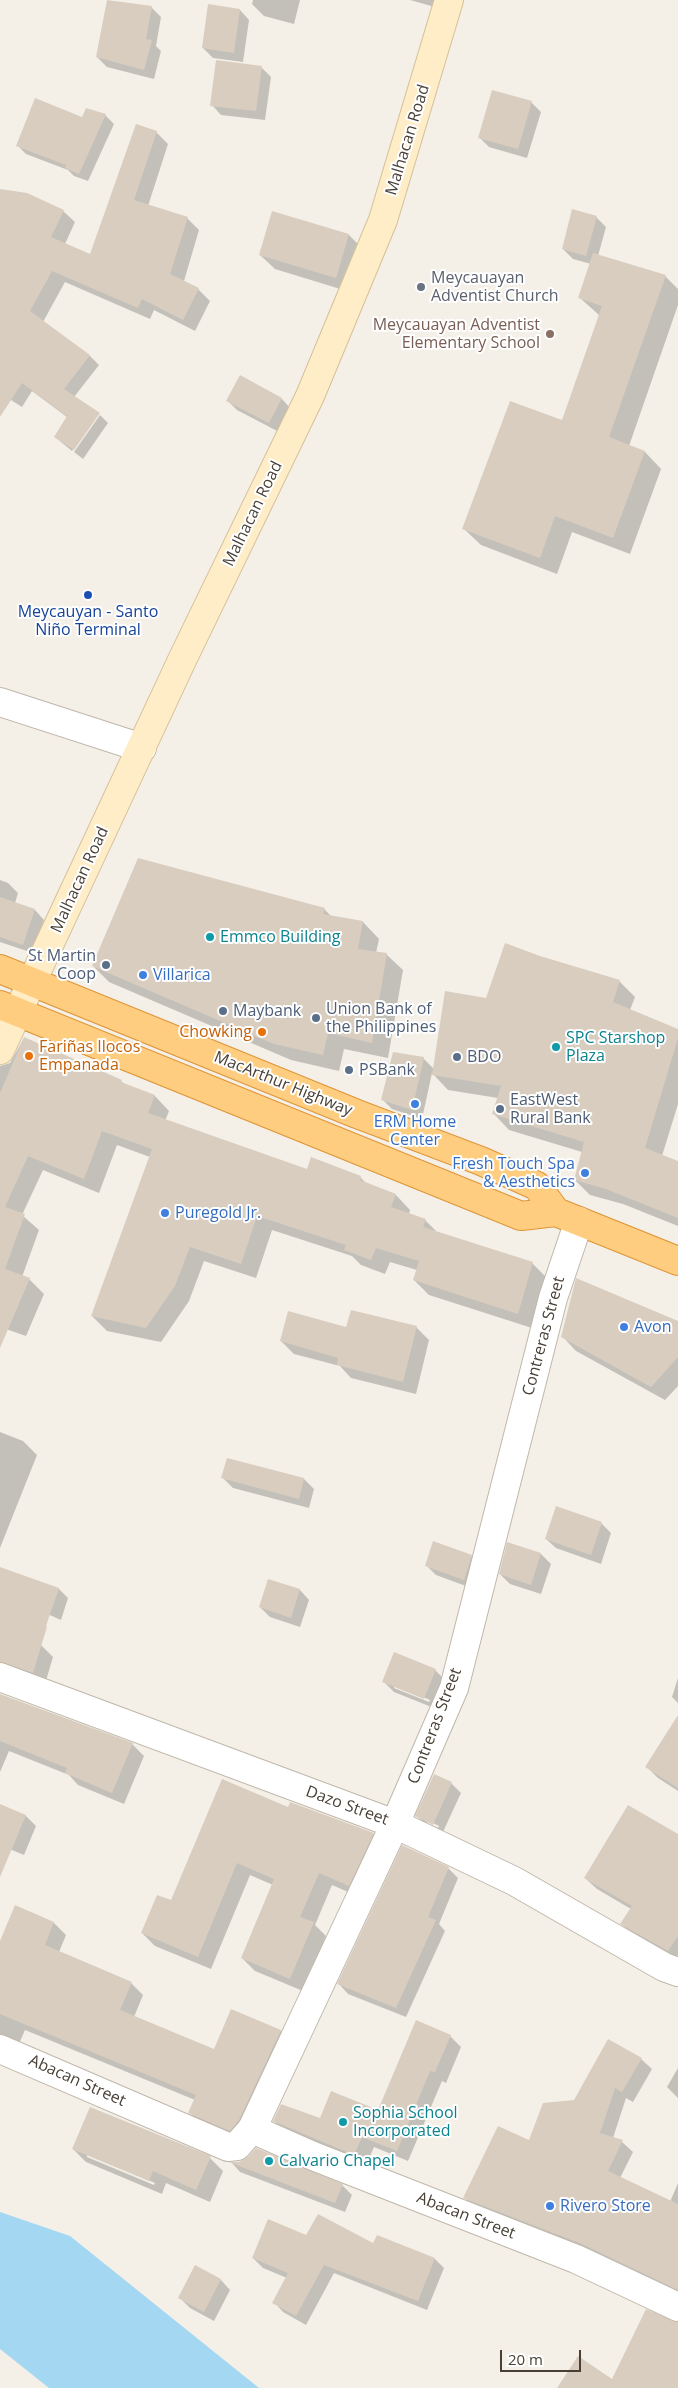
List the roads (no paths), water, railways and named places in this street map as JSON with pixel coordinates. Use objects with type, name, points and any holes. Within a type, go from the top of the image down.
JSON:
[{"type":"highway","name":"MacArthur Highway","points":[[0,968],[357,1114],[481,1161],[537,1186],[567,1216]]},
{"type":"highway","name":"MacArthur Highway","points":[[9,1009],[521,1216],[567,1216],[678,1261]]},
{"type":"main road","name":"Malhacan Road","points":[[0,1050],[9,1009],[32,982],[310,396],[383,220],[448,0]]},
{"type":"street","points":[[0,702],[142,748]]},
{"type":"street","name":"Contreras Street","points":[[244,2138],[395,1824],[454,1688],[553,1298],[567,1216]]},
{"type":"street","name":"Dazo Street","points":[[0,1676],[395,1824],[514,1881],[664,1967],[678,1972]]},
{"type":"street","name":"Abacan Street","points":[[0,2049],[228,2147],[244,2138],[313,2156],[576,2259],[678,2307]]},
{"type":"water","points":[[0,2212],[70,2236],[259,2388],[49,2388],[0,2349]]},
{"type":"place","name":"Meycauayan Adventist Church","points":[[421,287]]},
{"type":"place","name":"Meycauayan Adventist Elementary School","points":[[550,334]]},
{"type":"place","name":"Meycauyan - Santo Niño Terminal","points":[[88,595]]},
{"type":"place","name":"Emmco Building","points":[[210,937]]},
{"type":"place","name":"St Martin Coop","points":[[106,965]]},
{"type":"place","name":"Villarica","points":[[143,975]]},
{"type":"place","name":"Maybank","points":[[223,1011]]},
{"type":"place","name":"Union Bank of the Philippines","points":[[316,1018]]},
{"type":"place","name":"Chowking","points":[[262,1032]]},
{"type":"place","name":"SPC Starshop Plaza","points":[[556,1047]]},
{"type":"place","name":"Fariñas Ilocos Empanada","points":[[29,1056]]},
{"type":"place","name":"BDO","points":[[457,1057]]},
{"type":"place","name":"PSBank","points":[[349,1070]]},
{"type":"place","name":"ERM Home Center","points":[[415,1104]]},
{"type":"place","name":"EastWest Rural Bank","points":[[500,1109]]},
{"type":"place","name":"Fresh Touch Spa & Aesthetics","points":[[585,1173]]},
{"type":"place","name":"Puregold Jr.","points":[[165,1213]]},
{"type":"place","name":"Avon","points":[[624,1327]]},
{"type":"place","name":"Sophia School Incorporated","points":[[343,2122]]},
{"type":"place","name":"Calvario Chapel","points":[[269,2161]]},
{"type":"place","name":"Rivero Store","points":[[550,2206]]}]
